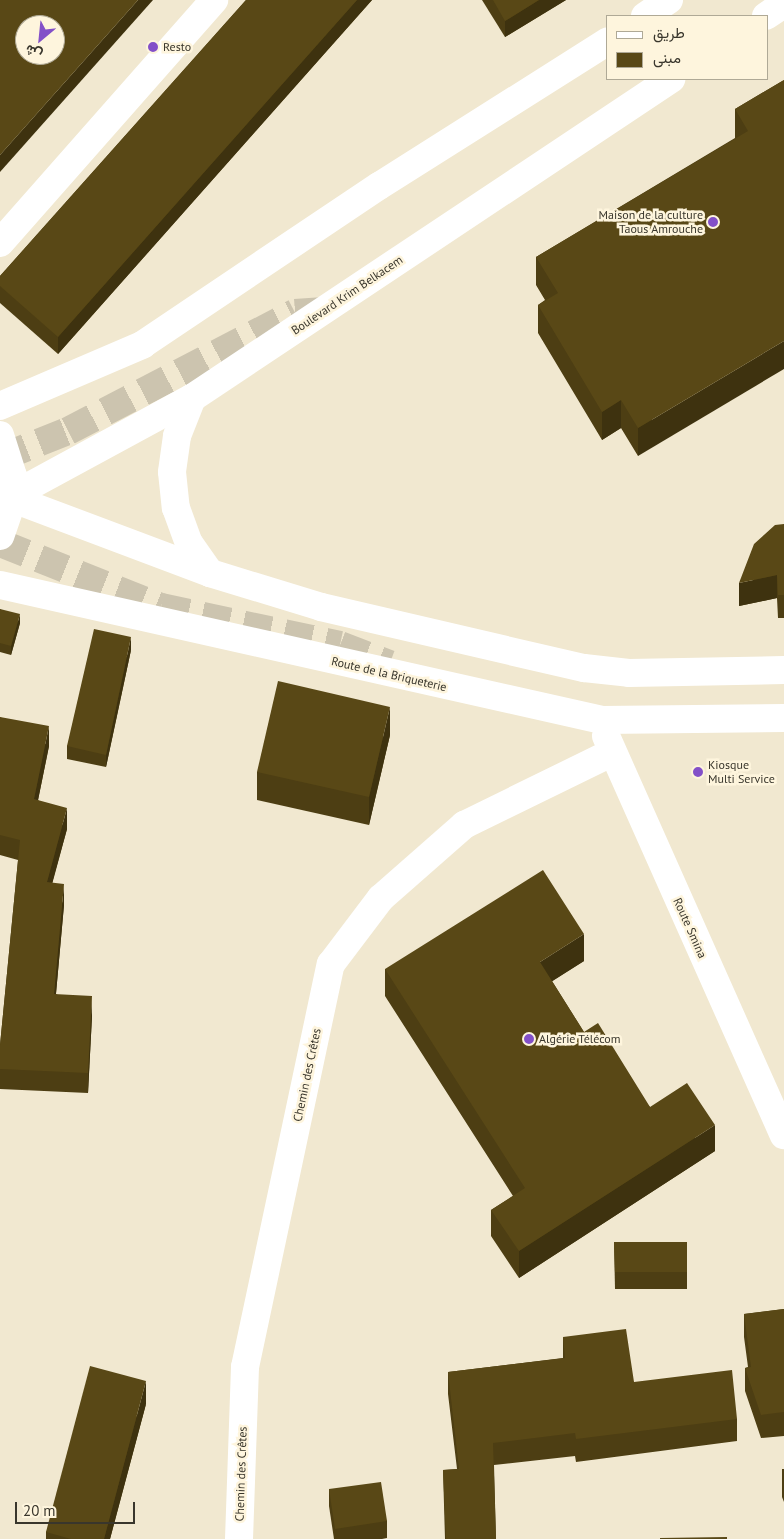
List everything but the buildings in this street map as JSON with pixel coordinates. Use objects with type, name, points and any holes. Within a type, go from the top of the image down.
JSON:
[{"type":"street","points":[[0,243],[214,0]]},
{"type":"street","points":[[646,15],[668,0]]},
{"type":"street","points":[[768,15],[784,4]]},
{"type":"street","points":[[0,406],[142,345],[354,203],[606,43]]},
{"type":"street","name":"Boulevard Krim Belkacem","points":[[13,497],[192,398],[669,80]]},
{"type":"street","points":[[192,398],[177,436],[172,472],[183,526],[210,573]]},
{"type":"street","points":[[0,435],[9,456],[13,497],[0,536]]},
{"type":"street","points":[[13,497],[210,573],[321,606],[584,668],[629,673],[784,670]]},
{"type":"street","name":"Route de la Briqueterie","points":[[0,585],[602,720],[784,718]]},
{"type":"street","name":"Route Smina","points":[[602,720],[611,753],[784,1135]]},
{"type":"street","name":"Chemin des Crêtes","points":[[238,1539],[245,1367],[331,964],[381,898],[464,825],[611,753]]},
{"type":"tunnel","points":[[0,458],[68,431],[295,313],[321,311]]},
{"type":"tunnel","points":[[0,543],[161,607],[340,645],[389,664]]},
{"type":"place","name":"Resto","points":[[153,47]]},
{"type":"place","name":"Maison de la culture Taous Amrouche","points":[[713,222]]},
{"type":"place","name":"Kiosque Multi Service","points":[[698,772]]},
{"type":"place","name":"Algérie Télécom","points":[[529,1039]]}]
